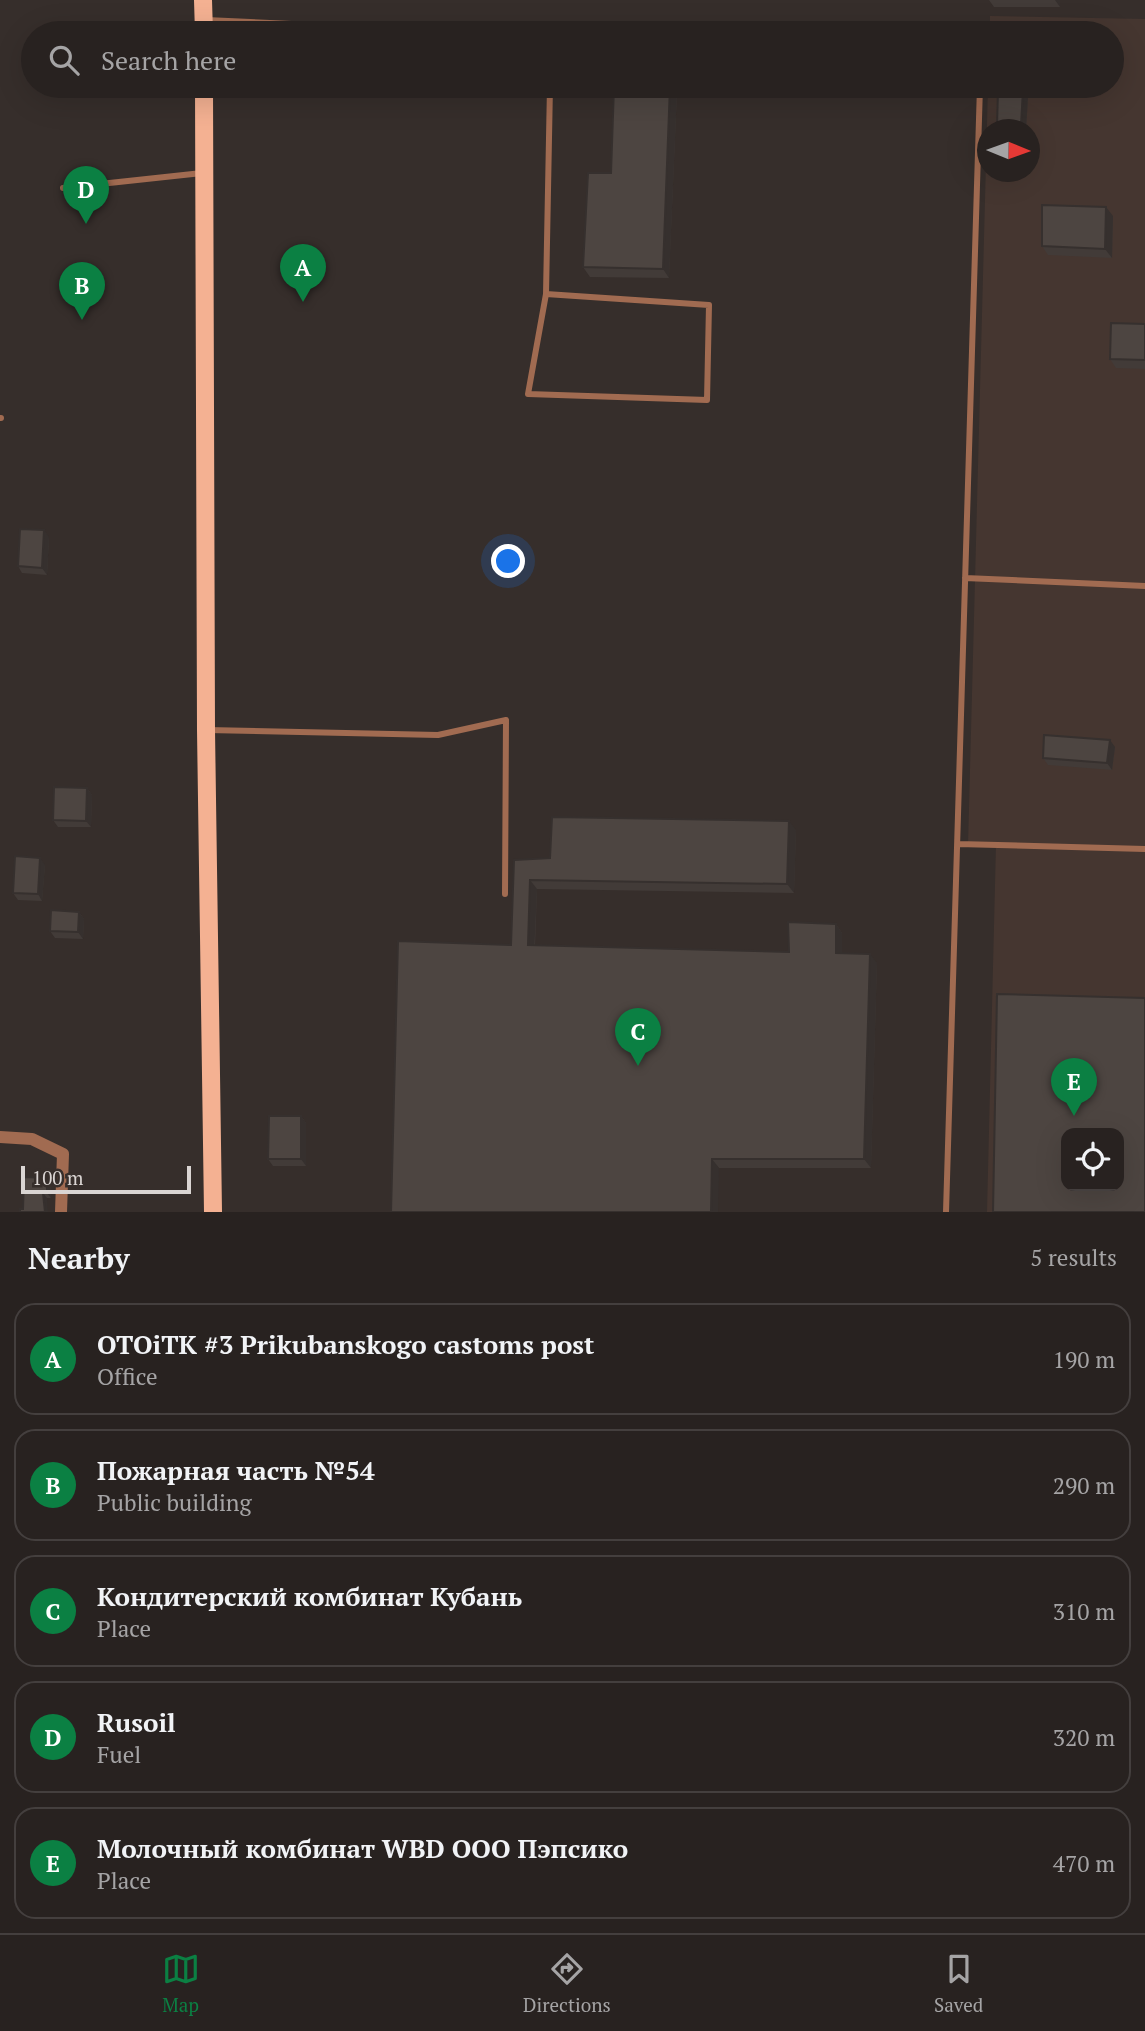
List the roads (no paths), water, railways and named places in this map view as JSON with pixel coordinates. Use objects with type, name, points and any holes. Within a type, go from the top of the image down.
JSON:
[{"type":"main road","points":[[203,0],[204,21]]},
{"type":"main road","points":[[204,98],[206,730],[213,1212]]},
{"type":"street","points":[[0,1138],[32,1139],[63,1154],[61,1212]]},
{"type":"lane","points":[[546,294],[709,306],[708,400],[528,394],[546,294],[550,98]]},
{"type":"lane","points":[[946,1212],[980,98]]},
{"type":"lane","points":[[63,188],[204,173]]},
{"type":"lane","points":[[965,579],[1145,586]]},
{"type":"lane","points":[[206,730],[438,735],[506,720],[505,894]]},
{"type":"lane","points":[[958,845],[1145,849]]},
{"type":"place","name":"Rusoil","points":[[86,224]]},
{"type":"place","name":"OTOiTK #3 Prikubanskogo castoms post","points":[[303,302]]},
{"type":"place","name":"Пожарная часть №54","points":[[82,320]]},
{"type":"place","name":"Кондитерский комбинат Кубань","points":[[638,1066]]},
{"type":"place","name":"Молочный комбинат WBD ООО Пэпсико","points":[[1074,1116]]}]
